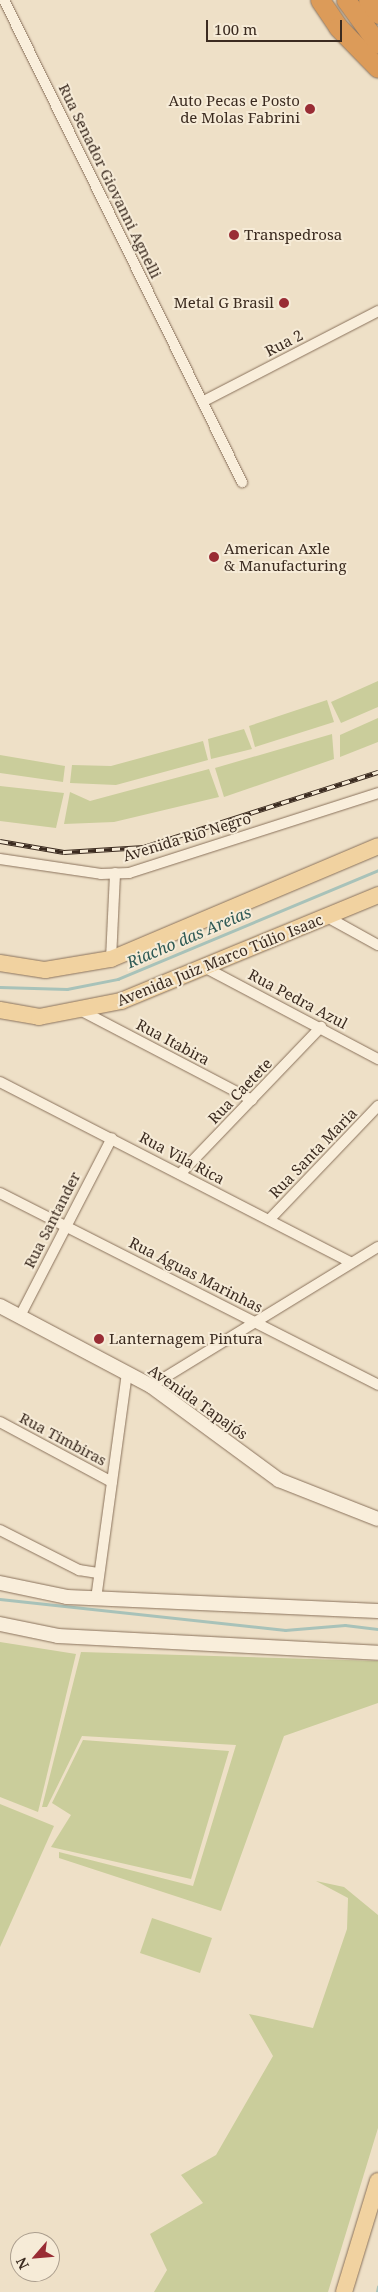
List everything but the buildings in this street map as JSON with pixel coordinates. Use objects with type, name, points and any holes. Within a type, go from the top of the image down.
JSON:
[{"type":"highway","points":[[320,0],[338,27],[378,68]]},
{"type":"highway","points":[[346,0],[378,44]]},
{"type":"highway","points":[[368,0],[378,14]]},
{"type":"main road","points":[[0,963],[45,970],[111,959],[378,846]]},
{"type":"main road","name":"Avenida Juiz Marco Túlio Isaac","points":[[0,1010],[40,1017],[121,1001],[329,918],[378,895]]},
{"type":"main road","name":"Avenida Tapajós","points":[[0,1306],[152,1386],[279,1480],[378,1519]]},
{"type":"main road","points":[[0,1583],[96,1598],[378,1611]]},
{"type":"main road","points":[[0,1624],[58,1636],[378,1653]]},
{"type":"main road","points":[[344,2292],[378,2181]]},
{"type":"main road","points":[[358,2245],[378,2202]]},
{"type":"street","name":"Rua Senador Giovanni Agnelli","points":[[4,0],[204,401],[242,482]]},
{"type":"street","name":"Rua 2","points":[[204,401],[378,311]]},
{"type":"street","name":"Avenida Rio Negro","points":[[0,859],[115,873],[129,873],[378,793]]},
{"type":"street","points":[[111,959],[115,873]]},
{"type":"street","points":[[329,918],[378,945]]},
{"type":"street","name":"Rua Pedra Azul","points":[[204,967],[378,1059]]},
{"type":"street","name":"Rua Itabira","points":[[80,1010],[252,1100]]},
{"type":"street","name":"Rua Caetete","points":[[180,1174],[320,1027]]},
{"type":"street","name":"Rua Vila Rica","points":[[0,1082],[350,1262]]},
{"type":"street","name":"Rua Santa Maria","points":[[269,1220],[378,1106]]},
{"type":"street","name":"Rua Santander","points":[[20,1316],[112,1138]]},
{"type":"street","name":"Rua Águas Marinhas","points":[[0,1193],[378,1385]]},
{"type":"street","points":[[152,1386],[350,1262],[378,1247]]},
{"type":"street","points":[[96,1598],[98,1572],[127,1373]]},
{"type":"street","name":"Rua Timbiras","points":[[0,1422],[112,1482]]},
{"type":"street","points":[[0,1530],[79,1570],[98,1572]]},
{"type":"green space","points":[[378,681],[378,707],[341,723],[331,702]]},
{"type":"green space","points":[[327,700],[334,722],[255,747],[249,726]]},
{"type":"green space","points":[[378,718],[378,742],[340,757],[340,735]]},
{"type":"green space","points":[[244,729],[252,749],[211,759],[208,739]]},
{"type":"green space","points":[[332,734],[334,759],[224,797],[215,768]]},
{"type":"green space","points":[[203,741],[208,760],[116,785],[70,783],[72,765],[111,766]]},
{"type":"green space","points":[[0,755],[65,766],[63,782],[0,773]]},
{"type":"green space","points":[[209,769],[219,797],[114,822],[64,824],[70,792],[90,801]]},
{"type":"green space","points":[[0,786],[64,793],[56,828],[0,821]]},
{"type":"green space","points":[[0,1642],[76,1654],[38,1812],[0,1797]]},
{"type":"green space","points":[[81,1652],[378,1661],[378,1703],[284,1736],[221,1911],[59,1858],[59,1852],[193,1886],[236,1745],[82,1736],[47,1807],[42,1807]]},
{"type":"green space","points":[[83,1740],[229,1751],[191,1879],[51,1847],[71,1815],[52,1803]]},
{"type":"green space","points":[[0,1804],[54,1826],[0,1947]]},
{"type":"green space","points":[[316,1881],[344,1887],[378,1915],[378,2128],[328,2292],[154,2292],[167,2270],[150,2234],[203,2203],[181,2175],[216,2155],[273,2056],[249,2014],[313,2028],[347,1929],[348,1898]]},
{"type":"green space","points":[[152,1918],[212,1938],[200,1973],[140,1953]]},
{"type":"waterway","name":"Riacho das Areias","points":[[0,987],[67,989],[118,979],[378,870]]},
{"type":"waterway","points":[[0,1599],[285,1630],[345,1625],[378,1629]]},
{"type":"waterway","name":"Riacho das Areias","points":[[377,2292],[378,2287]]},
{"type":"railway","points":[[0,841],[64,852],[144,847],[378,772]]},
{"type":"place","name":"Auto Pecas e Posto de Molas Fabrini","points":[[310,109]]},
{"type":"place","name":"Transpedrosa","points":[[234,235]]},
{"type":"place","name":"Metal G Brasil","points":[[284,303]]},
{"type":"place","name":"American Axle & Manufacturing","points":[[214,557]]},
{"type":"place","name":"Lanternagem Pintura","points":[[99,1339]]}]
